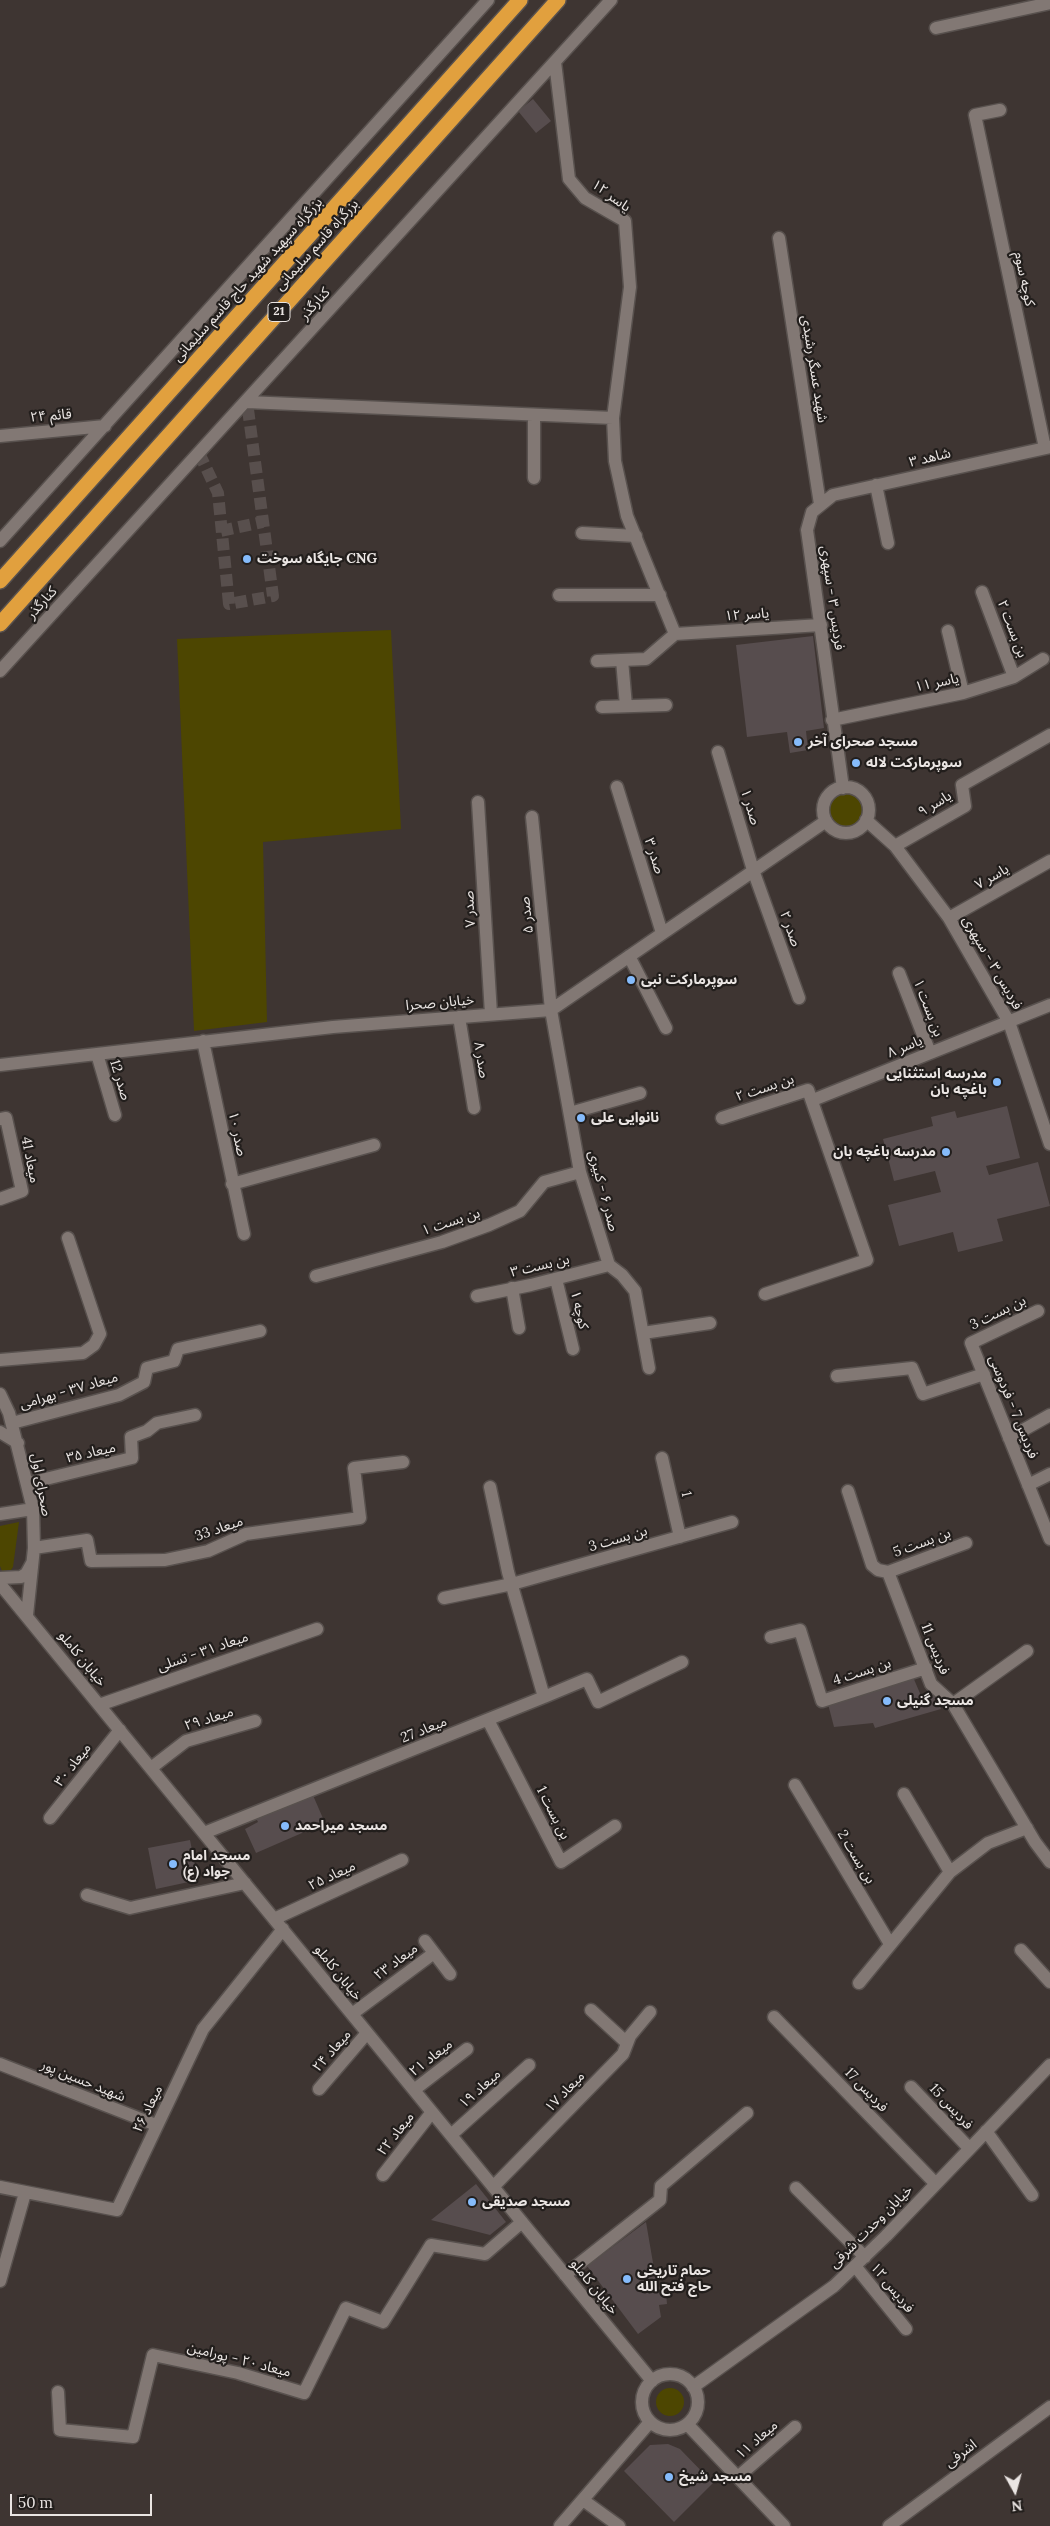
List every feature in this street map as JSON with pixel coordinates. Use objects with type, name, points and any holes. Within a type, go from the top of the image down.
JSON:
[{"type":"highway","name":"بزرگراه سپهبد شهید حاج قاسم سلیمانی","points":[[0,581],[520,0]]},
{"type":"highway","name":"بزرگراه قاسم سلیمانی","points":[[0,624],[558,0]]},
{"type":"street","points":[[0,541],[488,0]]},
{"type":"street","name":"کنارگذر","points":[[0,671],[247,402],[611,0]]},
{"type":"street","points":[[936,28],[1050,3]]},
{"type":"street","name":"یاسر ۱۲","points":[[555,62],[569,179],[585,198],[625,221],[630,287],[613,418],[615,461],[627,516],[676,634],[821,625]]},
{"type":"street","name":"کوچه سوم","points":[[1000,110],[974,115],[1048,447]]},
{"type":"street","name":"شهید عسگر رشیدی","points":[[778,238],[820,504]]},
{"type":"street","points":[[247,402],[613,418]]},
{"type":"street","points":[[534,415],[534,478]]},
{"type":"street","name":"قائم ۲۴","points":[[0,436],[105,426]]},
{"type":"street","name":"شاهد ۳","points":[[820,504],[833,495],[1048,447]]},
{"type":"street","points":[[876,486],[888,544]]},
{"type":"street","name":"فردیس ۳ - سپهری","points":[[820,504],[809,519],[807,530],[843,788]]},
{"type":"street","points":[[582,533],[636,536]]},
{"type":"street","name":"بن بست ۲","points":[[982,592],[1014,677]]},
{"type":"street","points":[[559,595],[660,595]]},
{"type":"street","points":[[948,631],[963,693]]},
{"type":"street","points":[[598,661],[646,659],[676,634]]},
{"type":"street","name":"یاسر ۱۱","points":[[832,720],[963,693],[1014,677],[1042,659]]},
{"type":"street","points":[[622,660],[626,706]]},
{"type":"street","points":[[602,707],[666,705]]},
{"type":"street","name":"یاسر ۹","points":[[895,846],[965,806],[962,785],[1050,736]]},
{"type":"street","name":"صدر ۱","points":[[718,752],[753,870]]},
{"type":"street","name":"صدر ۳","points":[[617,787],[662,933]]},
{"type":"street","points":[[837,789],[855,790],[864,797],[869,808],[866,820],[858,830],[846,833],[834,830],[826,821],[823,809],[828,797],[837,789]]},
{"type":"street","name":"صدر ۷","points":[[478,802],[491,1014]]},
{"type":"street","name":"صدر ۵","points":[[532,817],[551,1010]]},
{"type":"street","name":"فردیس ۳ - سپهری","points":[[866,820],[895,846],[949,918],[1009,1022],[1050,1144]]},
{"type":"street","points":[[551,1010],[826,821]]},
{"type":"street","name":"یاسر ۷","points":[[949,918],[1050,861]]},
{"type":"street","name":"صدر ۲","points":[[753,870],[799,998]]},
{"type":"street","points":[[629,956],[666,1028]]},
{"type":"street","name":"بن بست ۱","points":[[899,973],[930,1053]]},
{"type":"street","name":"یاسر ۸","points":[[813,1100],[1050,1005]]},
{"type":"street","name":"خیابان صحرا","points":[[0,1065],[203,1041],[551,1010]]},
{"type":"street","name":"صدر ۶ - کبیری","points":[[551,1010],[580,1172],[609,1265],[635,1291],[649,1368]]},
{"type":"street","name":"صدر ۸","points":[[459,1017],[474,1108]]},
{"type":"street","name":"صدر ۱۰","points":[[203,1041],[244,1234]]},
{"type":"street","name":"صدر 12","points":[[97,1054],[115,1115]]},
{"type":"street","name":"بن بست ۲","points":[[722,1118],[808,1090],[813,1100]]},
{"type":"street","points":[[570,1113],[640,1093]]},
{"type":"street","points":[[765,1294],[867,1260],[813,1100]]},
{"type":"street","name":"میعاد 41","points":[[0,1119],[6,1118],[22,1191],[0,1200]]},
{"type":"street","points":[[232,1184],[374,1145]]},
{"type":"street","name":"بن بست ۱","points":[[316,1276],[442,1242],[489,1225],[520,1211],[544,1182],[580,1172]]},
{"type":"street","points":[[0,1360],[83,1353],[94,1345],[100,1334],[68,1238]]},
{"type":"street","name":"بن بست ۳","points":[[478,1296],[609,1265]]},
{"type":"street","name":"کوچه ۱","points":[[556,1279],[572,1349]]},
{"type":"street","points":[[512,1288],[519,1328]]},
{"type":"street","name":"بن بست 3","points":[[971,1343],[1038,1311]]},
{"type":"street","points":[[643,1333],[710,1323]]},
{"type":"street","name":"میعاد ۳۷ - بهرامی","points":[[12,1423],[119,1395],[144,1382],[147,1368],[174,1361],[178,1349],[260,1331]]},
{"type":"street","name":"فردیس 7 - فردوسی","points":[[971,1343],[1050,1538]]},
{"type":"street","points":[[837,1376],[912,1368],[922,1394],[984,1374]]},
{"type":"street","name":"صحرای اول","points":[[0,1394],[18,1442],[29,1483],[33,1509],[34,1548],[27,1615]]},
{"type":"street","name":"میعاد ۳۵","points":[[29,1483],[132,1458],[131,1436],[147,1431],[157,1423],[195,1415]]},
{"type":"street","points":[[1010,1438],[1050,1415]]},
{"type":"street","points":[[0,1432],[18,1442]]},
{"type":"street","name":"1","points":[[662,1458],[680,1537]]},
{"type":"street","name":"میعاد 33","points":[[34,1548],[87,1540],[91,1561],[165,1560],[208,1551],[246,1534],[360,1518],[354,1468],[403,1462]]},
{"type":"street","points":[[1028,1485],[1050,1474]]},
{"type":"street","points":[[490,1487],[512,1584],[544,1697],[587,1679],[598,1702],[682,1662]]},
{"type":"street","points":[[848,1491],[872,1565],[878,1570],[888,1572]]},
{"type":"street","points":[[0,1514],[33,1509]]},
{"type":"street","name":"بن بست 3","points":[[512,1584],[732,1522]]},
{"type":"street","name":"بن بست 5","points":[[888,1572],[966,1543]]},
{"type":"street","points":[[0,1578],[21,1577],[26,1574],[33,1562]]},
{"type":"street","name":"فردیس 11","points":[[888,1572],[931,1684],[953,1704],[1027,1828],[1050,1862]]},
{"type":"street","name":"خیابان کاملو","points":[[0,1584],[5,1599],[27,1615],[652,2381]]},
{"type":"street","points":[[444,1598],[512,1584]]},
{"type":"street","name":"میعاد ۳۱ - تسلی","points":[[99,1705],[317,1629]]},
{"type":"street","name":"بن بست 4","points":[[771,1637],[800,1630],[822,1701],[926,1668]]},
{"type":"street","points":[[953,1704],[1028,1651]]},
{"type":"street","name":"میعاد 27","points":[[204,1833],[544,1697]]},
{"type":"street","name":"بن بست 1","points":[[488,1720],[561,1862],[615,1826]]},
{"type":"street","name":"میعاد ۲۹","points":[[151,1768],[186,1741],[255,1721]]},
{"type":"street","name":"میعاد ۳۰","points":[[50,1818],[120,1730]]},
{"type":"street","name":"بن بست 2","points":[[796,1786],[890,1944]]},
{"type":"street","points":[[904,1794],[950,1872]]},
{"type":"street","points":[[859,1983],[950,1872],[988,1843],[1027,1828]]},
{"type":"street","name":"میعاد ۲۵","points":[[274,1919],[402,1860]]},
{"type":"street","points":[[87,1895],[130,1908],[245,1883]]},
{"type":"street","name":"میعاد ۲۶","points":[[0,2187],[118,2210],[156,2125],[203,2029],[283,1929]]},
{"type":"street","name":"میعاد ۲۳","points":[[425,1941],[450,1974]]},
{"type":"street","points":[[1021,1950],[1050,1982]]},
{"type":"street","name":"میعاد ۲۳","points":[[352,2014],[434,1953]]},
{"type":"street","points":[[590,2010],[627,2043]]},
{"type":"street","name":"میعاد ۱۷","points":[[494,2188],[622,2054],[630,2036],[650,2012]]},
{"type":"street","name":"فردیس 17","points":[[774,2017],[936,2184]]},
{"type":"street","name":"میعاد ۲۴","points":[[319,2089],[367,2033]]},
{"type":"street","name":"میعاد ۲۱","points":[[414,2090],[467,2049]]},
{"type":"street","name":"شهید حسین پور","points":[[0,2064],[156,2125]]},
{"type":"street","name":"خیابان وحدت شرقی","points":[[693,2387],[834,2286],[865,2257],[1050,2065]]},
{"type":"street","name":"میعاد ۱۹","points":[[451,2135],[529,2066]]},
{"type":"street","name":"فردیس 15","points":[[911,2087],[969,2148]]},
{"type":"street","name":"میعاد ۲۲","points":[[383,2175],[432,2112]]},
{"type":"street","points":[[565,2275],[660,2200],[661,2186],[746,2113]]},
{"type":"street","points":[[986,2131],[1032,2195]]},
{"type":"street","points":[[796,2188],[865,2257]]},
{"type":"street","points":[[0,2280],[25,2193]]},
{"type":"street","name":"میعاد ۲۰ - پورامین","points":[[58,2392],[60,2430],[134,2437],[153,2354],[238,2373],[304,2392],[346,2308],[383,2322],[431,2245],[485,2254],[522,2222]]},
{"type":"street","name":"فردیس ۱۲","points":[[856,2266],[906,2329]]},
{"type":"street","points":[[674,2375],[688,2381],[693,2387],[696,2393],[697,2406],[688,2424],[672,2430],[656,2427],[650,2422],[642,2409],[643,2394],[652,2381],[658,2377],[674,2375]]},
{"type":"street","name":"اشرفی","points":[[889,2526],[1050,2407]]},
{"type":"street","points":[[560,2526],[650,2422]]},
{"type":"street","points":[[688,2424],[784,2526]]},
{"type":"street","name":"میعاد ۱۱","points":[[739,2476],[795,2427]]},
{"type":"street","points":[[583,2500],[619,2526]]},
{"type":"shaded area","points":[[391,630],[401,829],[263,842],[267,1022],[194,1031],[177,639]]},
{"type":"shaded area","points":[[846,794],[852,795],[857,799],[861,804],[861,816],[857,821],[852,825],[846,826],[840,825],[835,821],[831,816],[830,810],[831,804],[835,799],[840,795]]},
{"type":"shaded area","points":[[19,1522],[13,1567],[11,1570],[2,1571],[0,1566],[0,1526]]},
{"type":"shaded area","points":[[670,2388],[680,2392],[684,2402],[680,2412],[670,2416],[660,2412],[656,2402],[660,2392]]},
{"type":"building","points":[[533,99],[551,121],[536,133],[518,111]]},
{"type":"building","name":"مسجد صحرای آخر","points":[[813,636],[824,728],[806,731],[808,750],[790,753],[787,732],[747,737],[736,645]]},
{"type":"building","points":[[1007,1106],[1020,1158],[986,1166],[989,1175],[1038,1162],[1050,1206],[997,1219],[1003,1241],[958,1252],[953,1232],[899,1246],[888,1205],[941,1192],[935,1171],[894,1181],[883,1139],[933,1126],[931,1117],[955,1111],[957,1118]]},
{"type":"building","name":"مسجد گنیلی","points":[[913,1677],[922,1698],[935,1695],[941,1709],[875,1728],[873,1723],[834,1727],[828,1704]]},
{"type":"building","name":"مسجد میراحمد","points":[[312,1793],[325,1823],[256,1853],[245,1829],[258,1822],[256,1818]]},
{"type":"building","name":"مسجد امام جواد (ع)","points":[[190,1840],[198,1880],[156,1889],[148,1848]]},
{"type":"building","name":"مسجد صدیقی","points":[[476,2184],[506,2222],[490,2235],[431,2220]]},
{"type":"building","name":"حمام تاریخی حاج فتح الله","points":[[646,2222],[658,2292],[666,2293],[667,2304],[659,2305],[661,2317],[638,2334],[587,2266]]},
{"type":"building","name":"مسجد شیخ","points":[[668,2444],[680,2449],[713,2483],[674,2522],[624,2471],[650,2445]]},
{"type":"tunnel","points":[[199,453],[218,493],[229,604],[273,596],[247,402]]},
{"type":"tunnel","points":[[221,531],[263,522]]},
{"type":"place","name":"جایگاه سوخت CNG","points":[[247,559]]},
{"type":"place","name":"مسجد صحرای آخر","points":[[798,742]]},
{"type":"place","name":"سوپرمارکت لاله","points":[[856,763]]},
{"type":"place","name":"سوپرمارکت نبی","points":[[631,980]]},
{"type":"place","name":"مدرسه استثنایی باغچه بان","points":[[997,1082]]},
{"type":"place","name":"نانوایی علی","points":[[581,1118]]},
{"type":"place","name":"مدرسه باغچه بان","points":[[946,1152]]},
{"type":"place","name":"مسجد گنیلی","points":[[887,1701]]},
{"type":"place","name":"مسجد میراحمد","points":[[285,1826]]},
{"type":"place","name":"مسجد امام جواد (ع)","points":[[173,1864]]},
{"type":"place","name":"مسجد صدیقی","points":[[472,2202]]},
{"type":"place","name":"حمام تاریخی حاج فتح الله","points":[[627,2279]]},
{"type":"place","name":"مسجد شیخ","points":[[669,2477]]}]
